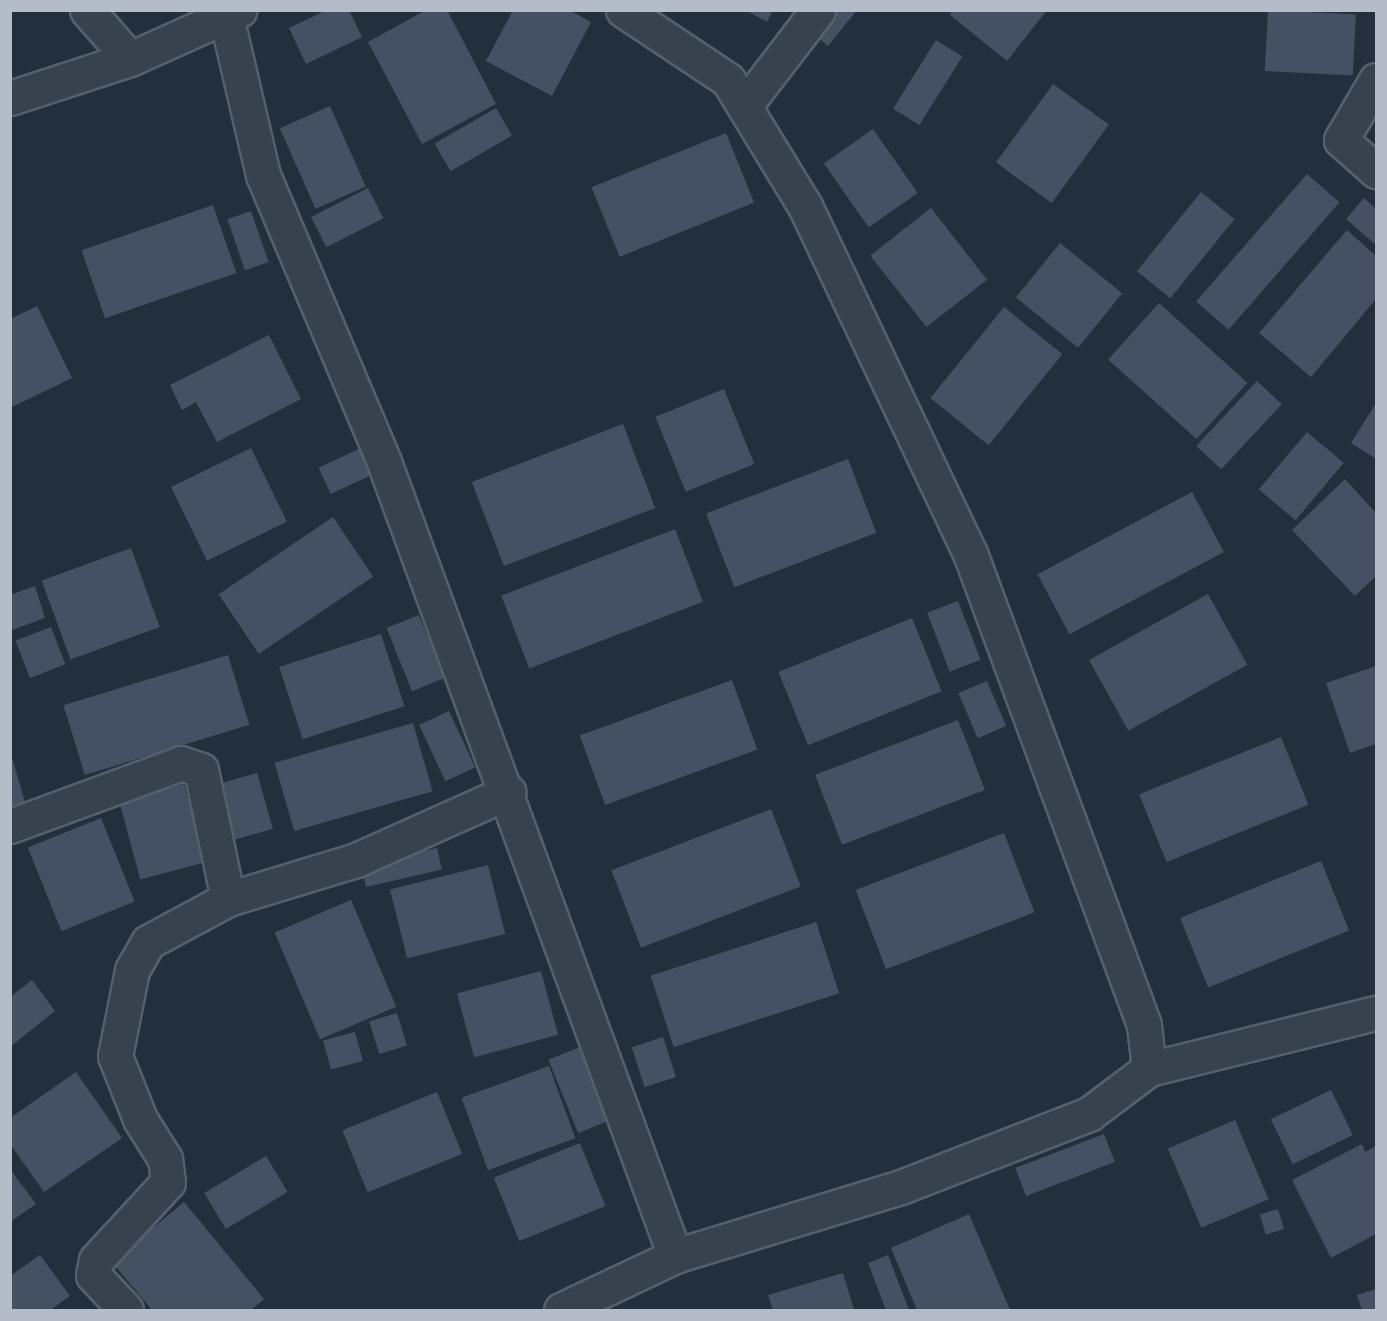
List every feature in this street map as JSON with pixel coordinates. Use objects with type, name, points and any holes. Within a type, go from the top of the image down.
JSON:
[{"type":"street","points":[[87,10],[130,59]]},
{"type":"street","points":[[623,10],[728,80],[746,104],[805,206],[970,553],[1144,1025],[1149,1069]]},
{"type":"street","points":[[746,104],[818,10]]},
{"type":"street","points":[[10,98],[130,59],[232,13],[263,175],[384,462],[508,792],[675,1256]]},
{"type":"street","points":[[1377,80],[1341,140],[1377,171]]},
{"type":"street","points":[[10,826],[181,763],[201,770],[228,899]]},
{"type":"street","points":[[126,1311],[93,1275],[96,1260],[168,1182],[165,1159],[140,1119],[116,1056],[132,970],[148,942],[228,899],[356,860],[508,792]]},
{"type":"street","points":[[561,1311],[675,1256],[901,1187],[1089,1114],[1149,1069],[1377,1013]]},
{"type":"building","points":[[327,10],[349,10],[362,37],[306,64],[289,28]]},
{"type":"building","points":[[426,10],[447,10],[496,104],[422,144],[368,42]]},
{"type":"building","points":[[513,10],[569,10],[591,22],[552,96],[486,61]]},
{"type":"building","points":[[745,10],[773,10],[767,22]]},
{"type":"building","points":[[827,10],[857,10],[828,46],[810,31]]},
{"type":"building","points":[[953,10],[1047,10],[1007,61],[950,15]]},
{"type":"building","points":[[1268,10],[1356,15],[1353,76],[1265,71]]},
{"type":"building","points":[[936,40],[962,56],[919,125],[893,109]]},
{"type":"building","points":[[1053,84],[1109,125],[1052,203],[996,162]]},
{"type":"building","points":[[330,106],[366,186],[316,209],[280,128]]},
{"type":"building","points":[[496,108],[512,136],[451,171],[435,144]]},
{"type":"building","points":[[873,129],[918,193],[869,227],[824,163]]},
{"type":"building","points":[[726,133],[754,203],[620,257],[592,187]]},
{"type":"building","points":[[1307,174],[1339,202],[1229,330],[1196,302]]},
{"type":"building","points":[[368,188],[383,218],[326,247],[311,217]]},
{"type":"building","points":[[1201,192],[1234,219],[1170,298],[1137,271]]},
{"type":"building","points":[[1364,198],[1376,209],[1376,245],[1346,219]]},
{"type":"building","points":[[213,205],[236,273],[105,318],[82,250]]},
{"type":"building","points":[[931,208],[987,280],[926,327],[870,255]]},
{"type":"building","points":[[251,211],[269,262],[245,270],[227,219]]},
{"type":"building","points":[[1347,230],[1376,256],[1376,299],[1311,377],[1259,333]]},
{"type":"building","points":[[1060,243],[1122,293],[1078,348],[1016,297]]},
{"type":"building","points":[[1159,303],[1247,383],[1197,439],[1108,359]]},
{"type":"building","points":[[37,306],[72,378],[10,408],[10,319]]},
{"type":"building","points":[[1004,307],[1062,354],[989,445],[930,398]]},
{"type":"building","points":[[269,335],[301,399],[217,442],[196,402],[182,410],[170,385]]},
{"type":"building","points":[[1257,381],[1282,404],[1221,469],[1196,446]]},
{"type":"building","points":[[724,389],[754,464],[686,492],[655,417]]},
{"type":"building","points":[[1376,403],[1376,459],[1351,443]]},
{"type":"building","points":[[623,424],[655,508],[504,566],[472,482]]},
{"type":"building","points":[[1307,432],[1344,463],[1296,520],[1259,489]]},
{"type":"building","points":[[363,447],[375,473],[331,494],[319,468]]},
{"type":"building","points":[[251,448],[287,522],[207,561],[171,487]]},
{"type":"building","points":[[848,459],[876,533],[734,587],[706,513]]},
{"type":"building","points":[[1345,479],[1376,513],[1376,576],[1355,596],[1292,530]]},
{"type":"building","points":[[1192,492],[1224,552],[1069,634],[1037,574]]},
{"type":"building","points":[[333,517],[373,577],[259,654],[219,594]]},
{"type":"building","points":[[675,529],[703,602],[529,668],[501,596]]},
{"type":"building","points":[[131,548],[160,627],[70,659],[42,580]]},
{"type":"building","points":[[35,586],[45,618],[12,630],[10,595]]},
{"type":"building","points":[[1208,594],[1247,665],[1128,731],[1089,660]]},
{"type":"building","points":[[958,601],[981,660],[950,672],[927,613]]},
{"type":"building","points":[[419,615],[444,678],[412,691],[387,628]]},
{"type":"building","points":[[912,618],[942,691],[808,745],[778,672]]},
{"type":"building","points":[[51,627],[65,664],[30,678],[16,641]]},
{"type":"building","points":[[381,634],[404,706],[303,739],[279,667]]},
{"type":"building","points":[[228,655],[249,725],[85,775],[64,705]]},
{"type":"building","points":[[1376,666],[1376,744],[1350,753],[1326,683]]},
{"type":"building","points":[[732,680],[757,750],[605,805],[580,735]]},
{"type":"building","points":[[987,681],[1006,726],[978,738],[958,693]]},
{"type":"building","points":[[449,711],[475,767],[445,781],[419,725]]},
{"type":"building","points":[[958,720],[985,790],[842,845],[815,775]]},
{"type":"building","points":[[413,723],[433,791],[294,831],[275,763]]},
{"type":"building","points":[[1281,737],[1308,805],[1166,862],[1139,794]]},
{"type":"building","points":[[10,751],[25,802],[10,806]]},
{"type":"building","points":[[257,773],[273,829],[222,843],[206,788]]},
{"type":"building","points":[[184,784],[205,862],[140,880],[119,801]]},
{"type":"building","points":[[771,809],[801,886],[641,948],[611,870]]},
{"type":"building","points":[[101,818],[135,901],[61,931],[28,848]]},
{"type":"building","points":[[1004,833],[1034,912],[886,969],[856,890]]},
{"type":"building","points":[[437,848],[442,869],[366,887],[361,866]]},
{"type":"building","points":[[1321,861],[1349,931],[1208,987],[1180,918]]},
{"type":"building","points":[[488,865],[505,934],[407,958],[390,889]]},
{"type":"building","points":[[351,900],[396,1007],[320,1039],[275,932]]},
{"type":"building","points":[[816,922],[839,993],[674,1047],[651,976]]},
{"type":"building","points":[[541,971],[558,1035],[474,1057],[457,994]]},
{"type":"building","points":[[32,980],[55,1011],[10,1047],[10,997]]},
{"type":"building","points":[[397,1013],[407,1046],[379,1054],[369,1021]]},
{"type":"building","points":[[355,1032],[363,1061],[331,1070],[323,1041]]},
{"type":"building","points":[[663,1037],[676,1077],[645,1087],[632,1047]]},
{"type":"building","points":[[580,1047],[610,1120],[578,1133],[548,1060]]},
{"type":"building","points":[[549,1066],[575,1138],[488,1170],[462,1098]]},
{"type":"building","points":[[76,1072],[122,1138],[44,1192],[10,1144],[10,1118]]},
{"type":"building","points":[[1331,1090],[1353,1135],[1293,1164],[1271,1119]]},
{"type":"building","points":[[437,1092],[462,1154],[368,1192],[342,1130]]},
{"type":"building","points":[[1235,1120],[1269,1199],[1201,1228],[1168,1149]]},
{"type":"building","points":[[1104,1134],[1115,1162],[1026,1196],[1015,1168]]},
{"type":"building","points":[[580,1143],[605,1206],[519,1241],[494,1178]]},
{"type":"building","points":[[1362,1144],[1365,1152],[1376,1146],[1376,1234],[1331,1258],[1292,1180]]},
{"type":"building","points":[[266,1156],[288,1192],[226,1229],[204,1193]]},
{"type":"building","points":[[10,1169],[36,1204],[10,1222]]},
{"type":"building","points":[[184,1202],[264,1299],[251,1310],[152,1310],[112,1262]]},
{"type":"building","points":[[1278,1209],[1284,1229],[1266,1235],[1260,1215]]},
{"type":"building","points":[[969,1214],[1010,1310],[917,1310],[891,1248]]},
{"type":"building","points":[[40,1255],[70,1296],[50,1310],[12,1310],[10,1276]]},
{"type":"building","points":[[888,1255],[909,1310],[886,1310],[868,1263]]},
{"type":"building","points":[[843,1273],[854,1310],[773,1310],[768,1295]]},
{"type":"building","points":[[1376,1289],[1376,1310],[1362,1310],[1357,1295]]}]
